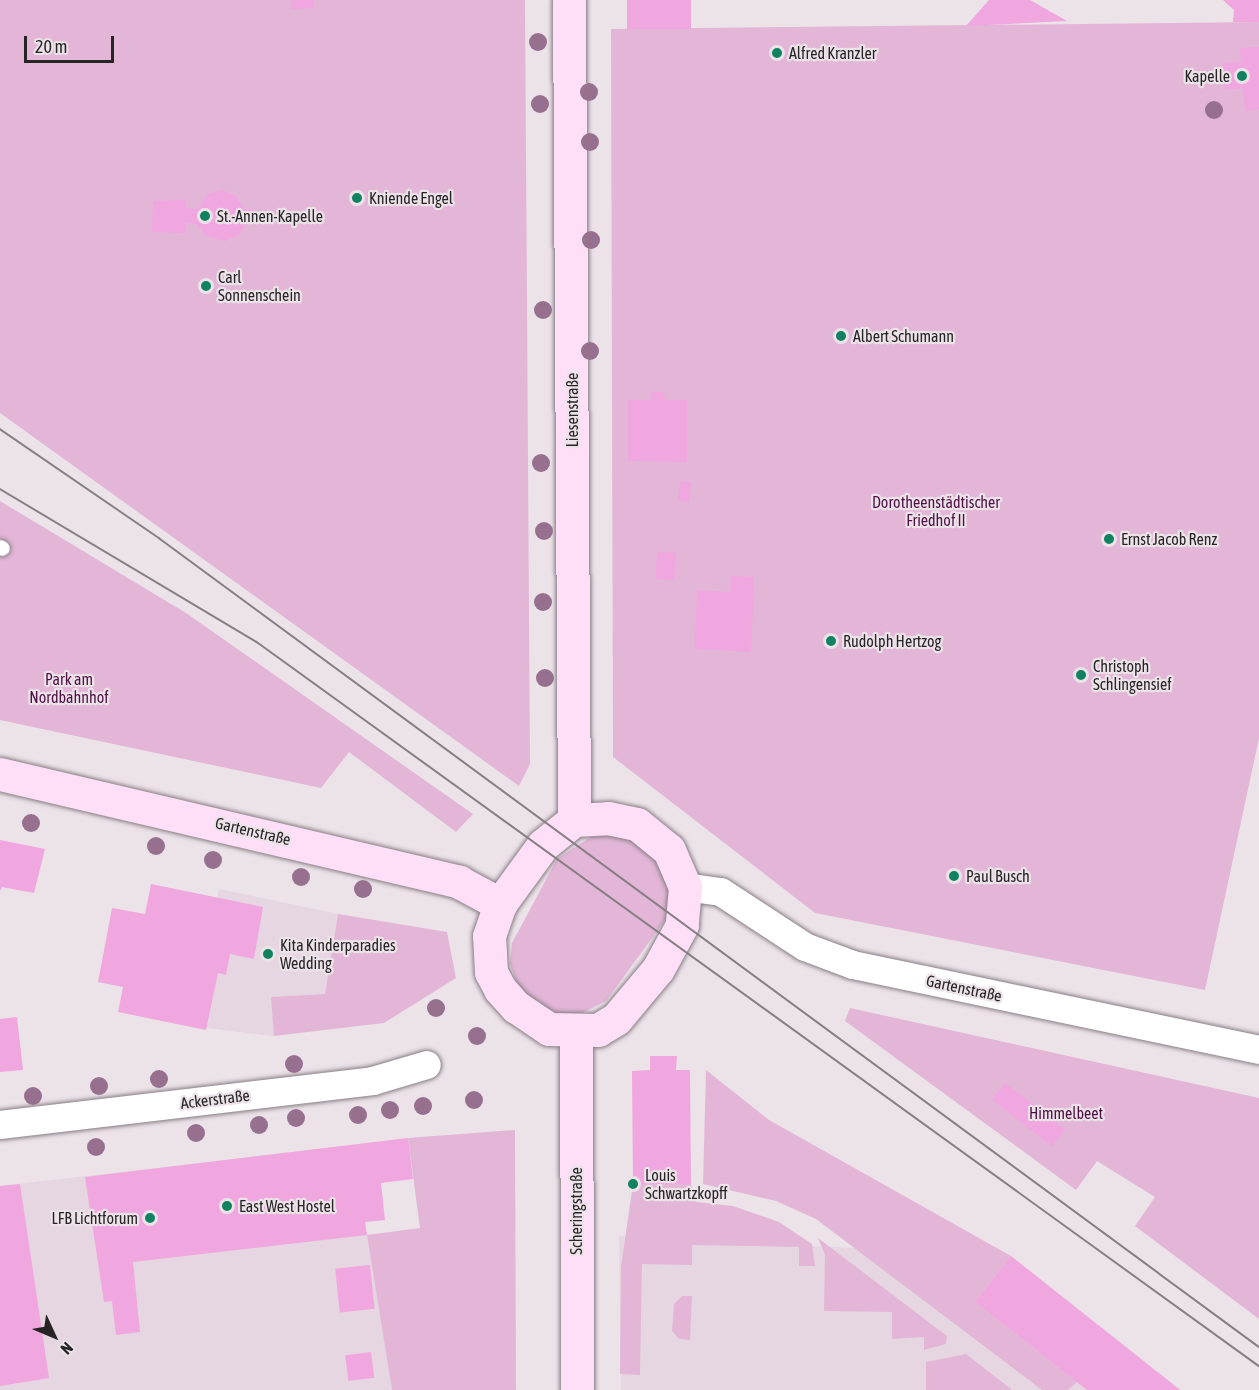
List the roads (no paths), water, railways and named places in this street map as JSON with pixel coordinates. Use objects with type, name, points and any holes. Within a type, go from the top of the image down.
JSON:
[{"type":"street","name":"Liesenstraße","points":[[569,0],[574,820]]},
{"type":"street","name":"Gartenstraße","points":[[0,774],[448,879],[500,904]]},
{"type":"street","points":[[608,818],[637,824],[669,850],[685,887],[682,925],[637,998],[598,1030],[576,1033],[549,1029],[530,1019],[500,989],[492,972],[489,936],[500,904],[543,845],[574,820],[608,818]]},
{"type":"street","name":"Gartenstraße","points":[[685,887],[721,892],[805,947],[853,965],[1259,1050]]},
{"type":"street","name":"Scheringstraße","points":[[576,1033],[577,1390]]},
{"type":"street","name":"Ackerstraße","points":[[0,1125],[373,1081],[427,1065]]},
{"type":"tram line","points":[[0,429],[159,538],[1259,1347]]},
{"type":"tram line","points":[[0,489],[257,642],[1259,1366]]},
{"type":"place","name":"Alfred Kranzler","points":[[777,53]]},
{"type":"place","name":"Kapelle","points":[[1242,76]]},
{"type":"place","name":"Kniende Engel","points":[[357,198]]},
{"type":"place","name":"St.-Annen-Kapelle","points":[[205,216]]},
{"type":"place","name":"Carl Sonnenschein","points":[[206,286]]},
{"type":"place","name":"Albert Schumann","points":[[841,336]]},
{"type":"place","name":"Ernst Jacob Renz","points":[[1109,539]]},
{"type":"place","name":"Rudolph Hertzog","points":[[831,641]]},
{"type":"place","name":"Christoph Schlingensief","points":[[1081,675]]},
{"type":"place","name":"Paul Busch","points":[[954,876]]},
{"type":"place","name":"Kita Kinderparadies Wedding","points":[[268,954]]},
{"type":"place","name":"Louis Schwartzkopff","points":[[633,1184]]},
{"type":"place","name":"East West Hostel","points":[[227,1206]]},
{"type":"place","name":"LFB Lichtforum","points":[[150,1218]]},
{"type":"park label","name":"Dorotheenstädtischer Friedhof II","points":[[936,511]]},
{"type":"park label","name":"Park am Nordbahnhof","points":[[69,688]]},
{"type":"park label","name":"Himmelbeet","points":[[1066,1113]]}]
